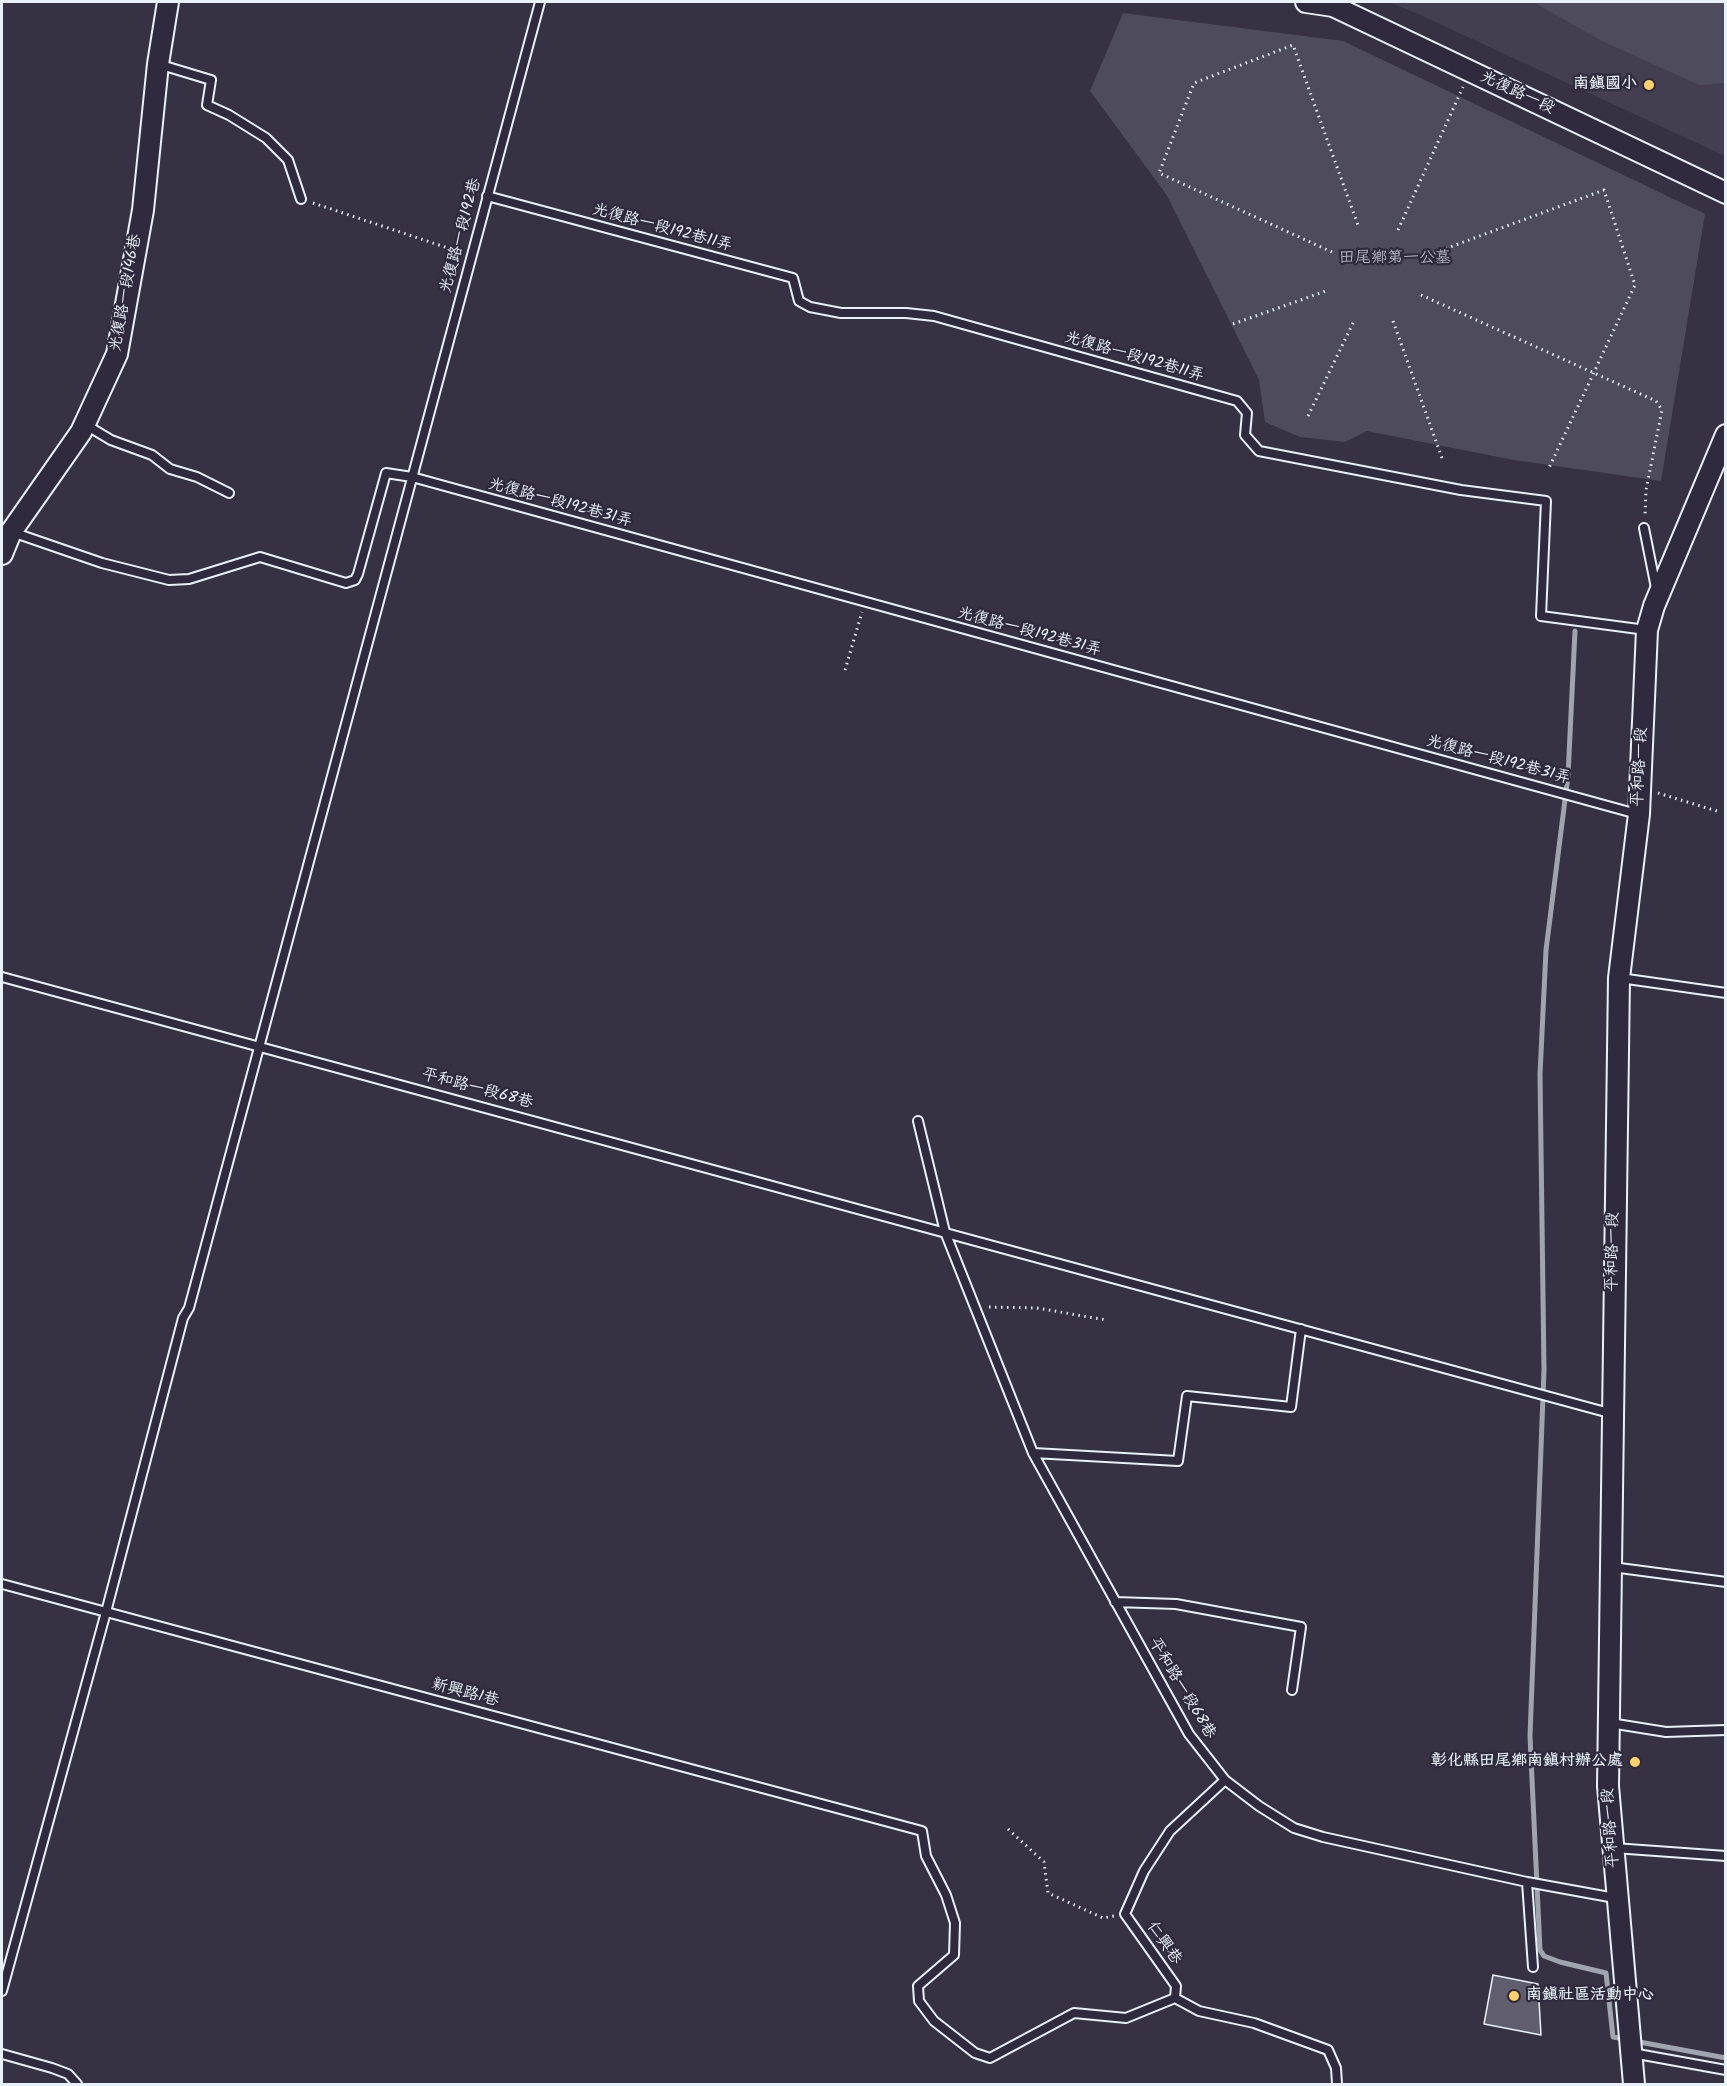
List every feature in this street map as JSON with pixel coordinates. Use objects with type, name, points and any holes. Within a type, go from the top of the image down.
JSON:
[{"type":"street","name":"光復路一段146巷","points":[[2,554],[10,532],[85,425],[117,354],[142,210],[158,64],[168,2]]},
{"type":"street","name":"光復路一段","points":[[1306,2],[1333,6],[1725,193]]},
{"type":"street","name":"平和路一段","points":[[1634,2085],[1608,1786],[1619,978],[1639,814],[1647,630],[1658,596],[1725,435]]},
{"type":"lane","name":"光復路一段192巷","points":[[2,1991],[106,1612],[183,1318],[189,1308],[261,1045],[470,255],[540,2]]},
{"type":"lane","points":[[158,64],[211,80],[207,105],[230,115],[266,138],[288,160],[301,199]]},
{"type":"lane","name":"光復路一段192巷11弄","points":[[487,196],[792,278],[799,302],[810,308],[841,314],[906,313],[934,316],[1237,401],[1247,413],[1245,435],[1259,451],[1461,490],[1546,501],[1541,616],[1647,630]]},
{"type":"lane","points":[[85,425],[111,440],[152,455],[170,469],[197,477],[229,493]]},
{"type":"lane","name":"光復路一段192巷31弄","points":[[10,532],[102,563],[169,580],[189,579],[260,558],[346,583],[356,580],[386,473],[412,477],[1639,814]]},
{"type":"lane","points":[[1644,528],[1658,596]]},
{"type":"lane","name":"平和路一段68巷","points":[[2,977],[261,1045],[1614,1414]]},
{"type":"lane","points":[[1619,978],[1725,993]]},
{"type":"lane","points":[[918,1121],[945,1232]]},
{"type":"lane","name":"平和路一段68巷","points":[[945,1232],[1033,1453],[1189,1734],[1225,1780],[1259,1806],[1294,1828],[1323,1837],[1527,1882],[1617,1899]]},
{"type":"lane","points":[[1033,1453],[1178,1461],[1187,1395],[1291,1407],[1301,1329]]},
{"type":"lane","points":[[1612,1567],[1725,1582]]},
{"type":"lane","name":"新興路1巷","points":[[2,1584],[922,1831],[926,1856],[946,1895],[955,1923],[954,1955],[918,1986],[919,2001],[934,2021],[975,2053],[990,2058],[1051,2023],[1074,2013],[1126,2018],[1175,1998]]},
{"type":"lane","points":[[1114,1602],[1176,1604],[1301,1627],[1292,1690]]},
{"type":"lane","points":[[1609,1722],[1666,1732],[1725,1730]]},
{"type":"lane","name":"仁興巷","points":[[1175,1998],[1176,1986],[1125,1914],[1143,1871],[1170,1830],[1225,1780]]},
{"type":"lane","points":[[1613,1848],[1725,1856]]},
{"type":"lane","points":[[1527,1882],[1533,1966]]},
{"type":"lane","points":[[1175,1998],[1199,2011],[1254,2023],[1328,2050],[1336,2068],[1337,2085]]},
{"type":"lane","points":[[1630,2053],[1725,2070]]},
{"type":"lane","points":[[2,2054],[60,2071],[77,2081],[77,2085]]},
{"type":"path","points":[[1332,252],[1159,173],[1194,83],[1293,45],[1359,228]]},
{"type":"path","points":[[1398,230],[1470,72]]},
{"type":"path","points":[[1423,257],[1604,189],[1635,285],[1548,470]]},
{"type":"path","points":[[301,199],[470,255]]},
{"type":"path","points":[[1233,324],[1329,290]]},
{"type":"path","points":[[1421,295],[1656,401],[1662,410],[1646,490],[1644,528]]},
{"type":"path","points":[[1308,416],[1355,319]]},
{"type":"path","points":[[1392,321],[1442,458]]},
{"type":"path","points":[[845,670],[865,602]]},
{"type":"path","points":[[1640,788],[1720,812]]},
{"type":"path","points":[[975,1307],[1037,1308],[1107,1320]]},
{"type":"path","points":[[1008,1829],[1044,1862],[1048,1893],[1103,1918],[1125,1914]]},
{"type":"shaded area","name":"南鎮國小","points":[[1389,2],[1725,2],[1725,156],[1418,14]]},
{"type":"green space","points":[[1533,2],[1725,2],[1725,83],[1699,85],[1600,40]]},
{"type":"green space","name":"田尾鄉第一公墓","points":[[1123,13],[1343,41],[1705,214],[1661,481],[1514,460],[1367,431],[1345,442],[1300,437],[1265,422],[1259,380],[1166,194],[1090,91]]},
{"type":"building","name":"南鎮社區活動中心","points":[[1493,1975],[1538,1984],[1541,2035],[1484,2024]]},
{"type":"waterway","points":[[1575,631],[1568,776],[1546,950],[1540,1074],[1544,1370],[1530,1736],[1540,1950],[1544,1956],[1560,1962],[1606,1973],[1613,2037],[1625,2039]]},
{"type":"waterway","points":[[1634,2041],[1726,2058]]},
{"type":"place","name":"南鎮國小","points":[[1649,85]]},
{"type":"place","name":"彰化縣田尾鄉南鎮村辦公處","points":[[1635,1762]]},
{"type":"place","name":"南鎮社區活動中心","points":[[1514,1996]]}]
